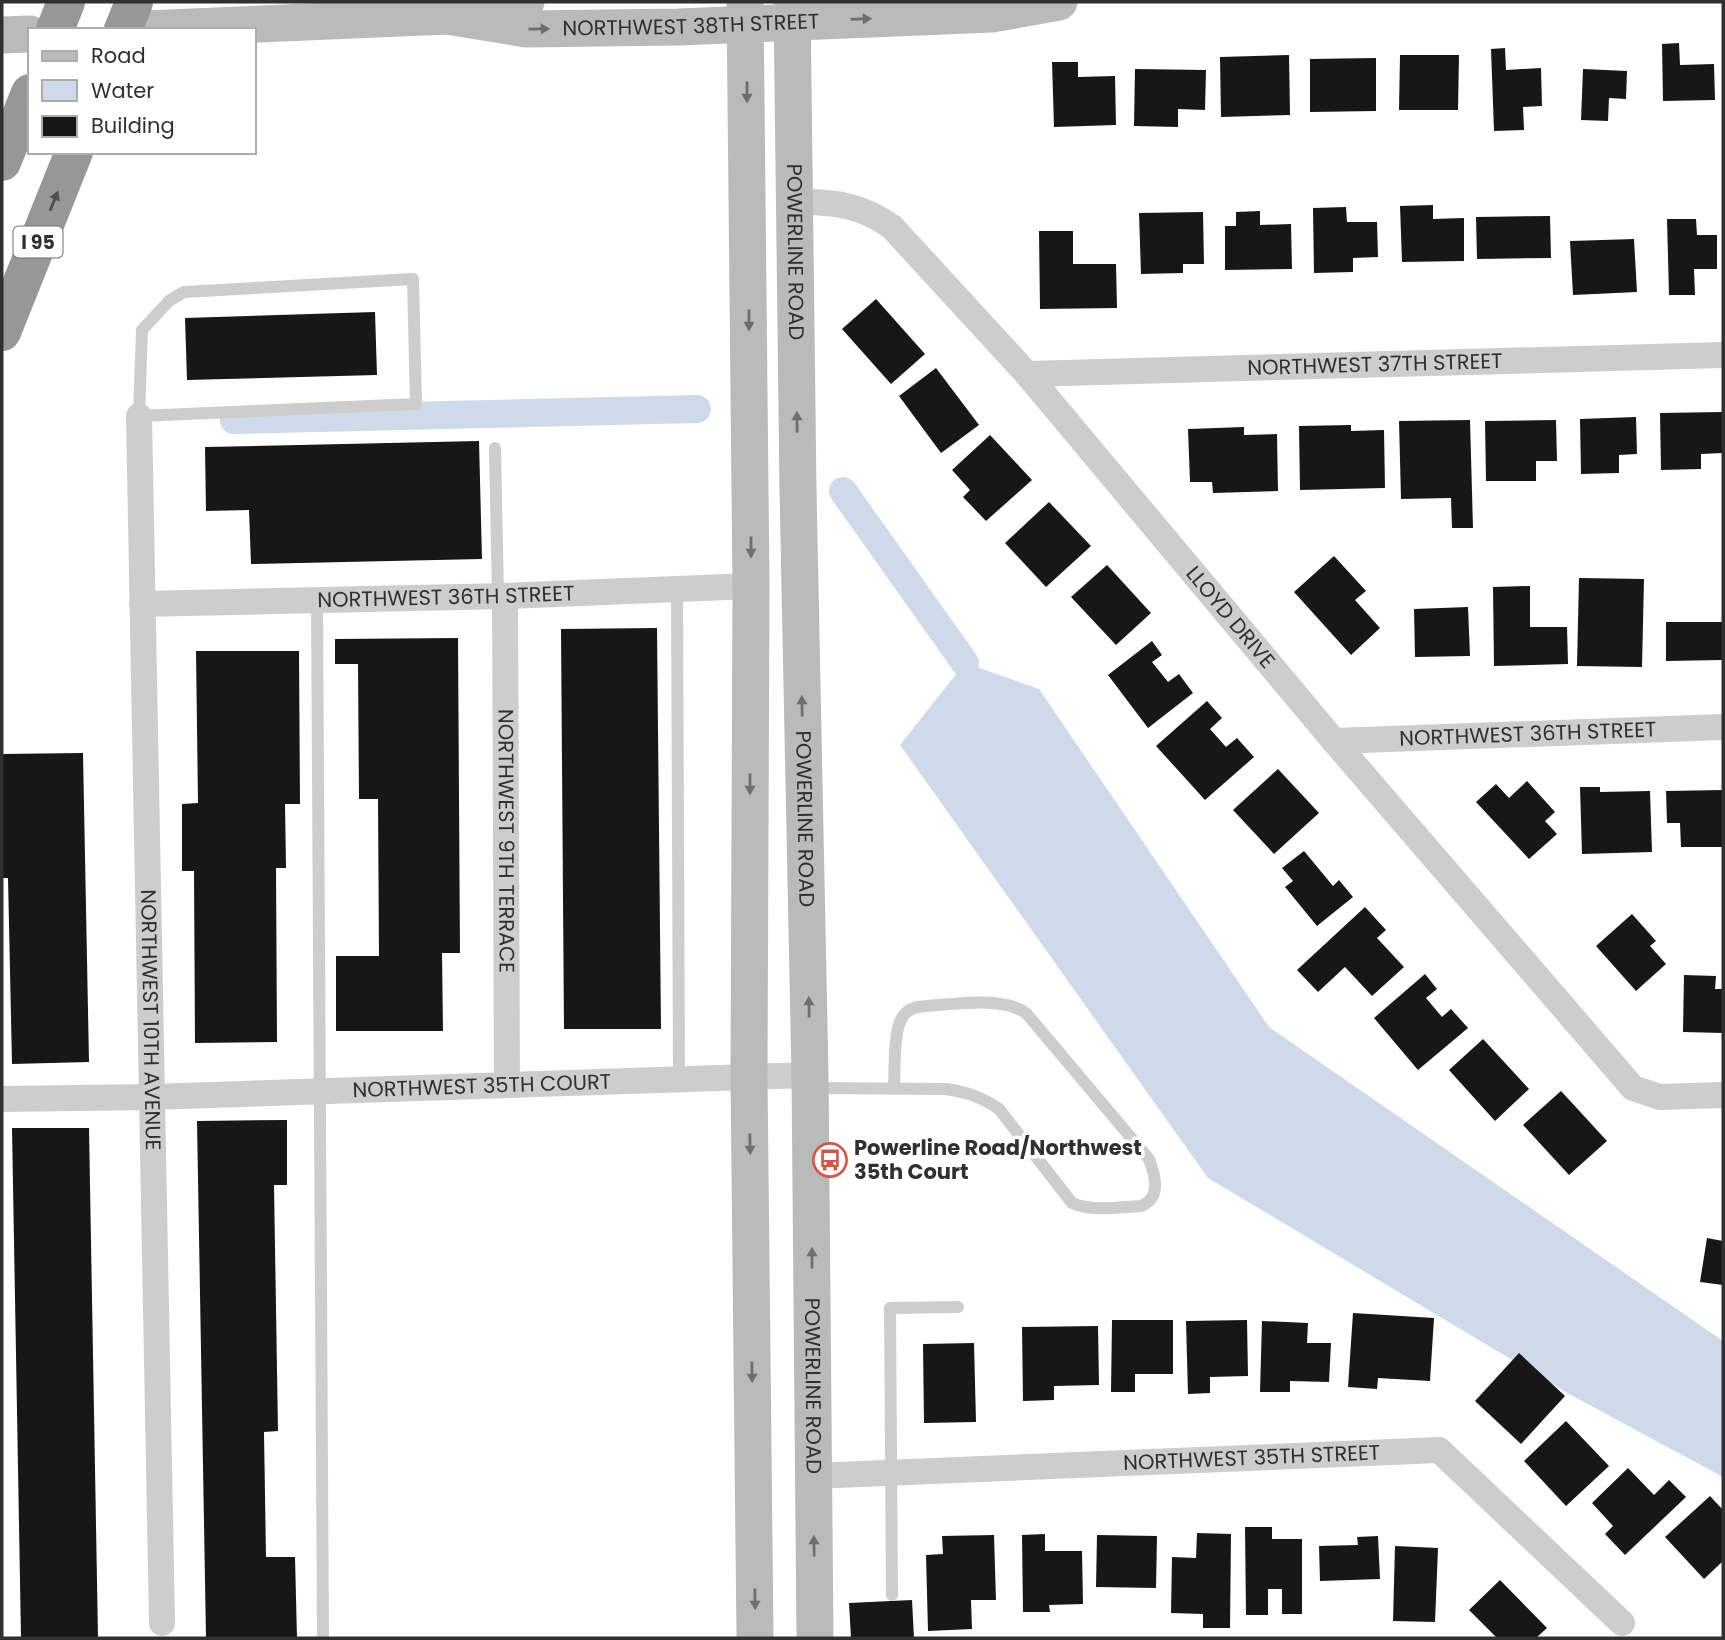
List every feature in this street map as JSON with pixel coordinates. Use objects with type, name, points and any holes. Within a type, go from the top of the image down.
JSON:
[{"type":"highway","points":[[56,28],[66,2]]},
{"type":"highway","points":[[123,28],[134,2]]},
{"type":"highway","points":[[6,152],[28,98]]},
{"type":"highway","name":"I 95","points":[[2,332],[73,154]]},
{"type":"main road","name":"NORTHWEST 38TH STREET","points":[[447,16],[526,29],[745,13],[992,14],[1059,2]]},
{"type":"main road","name":"NORTHWEST 38TH STREET","points":[[168,28],[447,16],[508,4]]},
{"type":"main road","name":"POWERLINE ROAD","points":[[792,12],[797,490],[810,1082],[815,1638]]},
{"type":"main road","points":[[745,13],[751,586],[749,1076],[755,1638]]},
{"type":"main road","points":[[2,35],[28,34]]},
{"type":"street","name":"LLOYD DRIVE","points":[[794,201],[845,204],[870,213],[891,227],[1027,374],[1334,741],[1633,1088],[1660,1097],[1723,1095]]},
{"type":"street","name":"NORTHWEST 37TH STREET","points":[[1027,374],[1723,355]]},
{"type":"street","name":"NORTHWEST 10TH AVENUE","points":[[139,416],[162,1630]]},
{"type":"street","name":"NORTHWEST 36TH STREET","points":[[142,604],[501,596],[751,586]]},
{"type":"street","name":"NORTHWEST 9TH TERRACE","points":[[501,596],[508,1084]]},
{"type":"street","name":"NORTHWEST 36TH STREET","points":[[1334,741],[1723,727]]},
{"type":"street","name":"NORTHWEST 35TH COURT","points":[[2,1100],[749,1076],[810,1082]]},
{"type":"street","name":"NORTHWEST 35TH STREET","points":[[813,1476],[1439,1450],[1622,1623]]},
{"type":"lane","points":[[414,279],[416,404],[139,416],[142,330],[169,300],[184,292],[414,279]]},
{"type":"lane","points":[[495,448],[501,596]]},
{"type":"lane","points":[[677,589],[679,1078]]},
{"type":"lane","points":[[317,600],[323,1638]]},
{"type":"lane","points":[[810,1082],[894,1088],[946,1089],[983,1097],[999,1109],[1067,1198],[1079,1206],[1141,1206],[1152,1197],[1156,1176],[1149,1159],[1026,1013],[1017,1007],[998,1003],[917,1007],[908,1011],[898,1027],[894,1088]]},
{"type":"lane","points":[[892,1595],[890,1308],[958,1307]]},
{"type":"water","points":[[965,663],[1039,689],[1269,1027],[1723,1341],[1723,1477],[1569,1394],[1208,1178],[900,745]]},
{"type":"building","points":[[1679,43],[1680,65],[1714,64],[1715,100],[1663,101],[1662,44]]},
{"type":"building","points":[[1505,48],[1506,70],[1541,68],[1542,106],[1523,107],[1524,130],[1494,131],[1491,49]]},
{"type":"building","points":[[1289,55],[1290,115],[1221,117],[1220,57]]},
{"type":"building","points":[[1400,55],[1459,55],[1458,110],[1399,110]]},
{"type":"building","points":[[1376,58],[1376,111],[1310,112],[1310,59]]},
{"type":"building","points":[[1052,62],[1078,62],[1078,77],[1115,76],[1116,125],[1054,127]]},
{"type":"building","points":[[1135,69],[1206,70],[1205,110],[1178,109],[1178,127],[1134,126]]},
{"type":"building","points":[[1583,69],[1627,71],[1626,99],[1609,98],[1608,121],[1581,120]]},
{"type":"building","points":[[1433,205],[1433,219],[1464,218],[1464,261],[1402,262],[1400,206]]},
{"type":"building","points":[[1346,207],[1347,222],[1377,222],[1378,257],[1353,258],[1353,272],[1314,273],[1313,208]]},
{"type":"building","points":[[1260,211],[1260,225],[1291,224],[1292,269],[1225,270],[1225,226],[1236,226],[1236,212]]},
{"type":"building","points":[[1203,212],[1204,264],[1183,264],[1183,273],[1141,274],[1139,213]]},
{"type":"building","points":[[1550,216],[1551,258],[1477,259],[1476,217]]},
{"type":"building","points":[[1667,219],[1696,219],[1697,235],[1717,235],[1717,269],[1694,269],[1695,295],[1669,295]]},
{"type":"building","points":[[1039,231],[1073,231],[1073,264],[1116,264],[1117,308],[1040,309]]},
{"type":"building","points":[[1634,239],[1637,292],[1573,295],[1570,241]]},
{"type":"building","points":[[876,299],[925,354],[891,384],[842,329]]},
{"type":"building","points":[[375,312],[377,375],[187,380],[185,318]]},
{"type":"building","points":[[936,368],[979,425],[941,453],[899,396]]},
{"type":"building","points":[[1723,412],[1723,453],[1701,454],[1701,469],[1661,470],[1660,413]]},
{"type":"building","points":[[1636,417],[1637,454],[1619,455],[1619,473],[1581,474],[1580,419]]},
{"type":"building","points":[[1470,420],[1473,528],[1452,528],[1451,498],[1401,499],[1399,421]]},
{"type":"building","points":[[1556,420],[1557,461],[1536,461],[1536,481],[1486,481],[1485,421]]},
{"type":"building","points":[[1351,425],[1351,431],[1384,430],[1385,488],[1300,490],[1299,426]]},
{"type":"building","points":[[1244,427],[1244,435],[1277,434],[1278,491],[1213,493],[1212,482],[1190,482],[1188,429]]},
{"type":"building","points":[[990,435],[1032,480],[986,521],[963,497],[970,490],[952,470]]},
{"type":"building","points":[[479,441],[482,559],[251,564],[249,510],[206,511],[205,447]]},
{"type":"building","points":[[1049,502],[1091,546],[1046,587],[1005,543]]},
{"type":"building","points":[[1334,556],[1366,591],[1355,600],[1380,628],[1351,655],[1294,592]]},
{"type":"building","points":[[1107,565],[1151,613],[1116,645],[1071,597]]},
{"type":"building","points":[[1579,578],[1644,579],[1642,667],[1577,666]]},
{"type":"building","points":[[1530,586],[1530,627],[1567,627],[1568,664],[1494,666],[1493,587]]},
{"type":"building","points":[[1468,607],[1470,656],[1415,657],[1414,609]]},
{"type":"building","points":[[1666,622],[1723,622],[1723,660],[1666,661]]},
{"type":"building","points":[[657,628],[661,1029],[564,1029],[561,629]]},
{"type":"building","points":[[458,638],[460,953],[442,953],[443,1031],[336,1031],[336,956],[379,956],[378,799],[359,799],[358,664],[335,664],[335,639]]},
{"type":"building","points":[[1152,641],[1162,655],[1152,662],[1168,682],[1179,674],[1193,693],[1148,728],[1108,675]]},
{"type":"building","points":[[196,651],[299,651],[300,804],[285,804],[286,868],[276,868],[277,1042],[195,1043],[194,871],[182,871],[182,804],[198,803]]},
{"type":"building","points":[[1207,701],[1222,718],[1210,729],[1226,747],[1237,738],[1254,757],[1205,800],[1156,746]]},
{"type":"building","points":[[83,753],[89,1062],[12,1064],[8,878],[2,878],[2,754]]},
{"type":"building","points":[[1278,769],[1319,813],[1274,854],[1233,810]]},
{"type":"building","points":[[1527,781],[1555,812],[1545,821],[1557,834],[1529,859],[1476,802],[1496,784],[1509,798]]},
{"type":"building","points":[[1580,787],[1600,787],[1600,792],[1650,791],[1652,852],[1582,854]]},
{"type":"building","points":[[1723,790],[1723,847],[1681,847],[1680,823],[1667,823],[1666,791]]},
{"type":"building","points":[[1304,851],[1333,886],[1339,880],[1353,897],[1317,926],[1285,887],[1293,881],[1282,868]]},
{"type":"building","points":[[1365,907],[1386,930],[1377,938],[1404,967],[1372,996],[1345,967],[1318,992],[1297,970]]},
{"type":"building","points":[[1632,914],[1656,941],[1650,946],[1666,964],[1636,991],[1596,946]]},
{"type":"building","points":[[1425,974],[1437,989],[1426,998],[1442,1017],[1451,1009],[1468,1028],[1418,1070],[1374,1018]]},
{"type":"building","points":[[1684,975],[1716,976],[1715,989],[1723,989],[1723,1033],[1683,1032]]},
{"type":"building","points":[[1483,1039],[1529,1089],[1495,1121],[1449,1070]]},
{"type":"building","points":[[1561,1091],[1607,1141],[1569,1175],[1523,1125]]},
{"type":"building","points":[[287,1120],[287,1185],[274,1185],[278,1431],[264,1432],[266,1557],[295,1557],[297,1638],[206,1638],[197,1121]]},
{"type":"building","points":[[12,1128],[89,1128],[98,1638],[21,1638]]},
{"type":"building","points":[[1707,1238],[1723,1241],[1723,1285],[1700,1282]]},
{"type":"building","points":[[1353,1313],[1434,1318],[1430,1381],[1378,1378],[1377,1389],[1348,1387]]},
{"type":"building","points":[[1112,1320],[1173,1320],[1173,1374],[1135,1374],[1135,1392],[1111,1392]]},
{"type":"building","points":[[1247,1320],[1248,1376],[1210,1377],[1210,1393],[1188,1394],[1186,1321]]},
{"type":"building","points":[[1262,1321],[1308,1323],[1307,1343],[1331,1343],[1329,1382],[1290,1381],[1290,1392],[1260,1392]]},
{"type":"building","points":[[1098,1326],[1099,1385],[1054,1386],[1054,1400],[1023,1401],[1022,1327]]},
{"type":"building","points":[[974,1343],[976,1422],[924,1423],[923,1344]]},
{"type":"building","points":[[1519,1353],[1565,1396],[1521,1444],[1475,1401]]},
{"type":"building","points":[[1566,1421],[1609,1466],[1566,1506],[1524,1461]]},
{"type":"building","points":[[1628,1468],[1654,1495],[1669,1480],[1686,1497],[1625,1555],[1605,1534],[1613,1526],[1592,1503]]},
{"type":"building","points":[[1710,1496],[1723,1510],[1723,1561],[1704,1579],[1665,1537]]},
{"type":"building","points":[[1245,1527],[1272,1527],[1272,1539],[1302,1539],[1302,1614],[1282,1614],[1282,1589],[1268,1589],[1268,1615],[1246,1615]]},
{"type":"building","points":[[1197,1533],[1231,1534],[1230,1628],[1203,1628],[1203,1614],[1171,1613],[1172,1557],[1196,1558]]},
{"type":"building","points":[[1045,1534],[1045,1551],[1082,1551],[1083,1604],[1049,1605],[1050,1612],[1023,1612],[1022,1535]]},
{"type":"building","points":[[994,1535],[996,1600],[971,1600],[972,1629],[928,1631],[926,1555],[943,1554],[942,1536]]},
{"type":"building","points":[[1097,1535],[1157,1536],[1156,1588],[1096,1587]]},
{"type":"building","points":[[1378,1536],[1380,1579],[1320,1581],[1319,1546],[1358,1545],[1357,1537]]},
{"type":"building","points":[[1395,1546],[1438,1548],[1435,1622],[1393,1621]]},
{"type":"building","points":[[1500,1580],[1547,1628],[1536,1638],[1497,1638],[1469,1610]]},
{"type":"building","points":[[912,1600],[914,1638],[851,1638],[849,1603]]},
{"type":"waterway","points":[[234,420],[697,409]]},
{"type":"waterway","points":[[843,491],[965,663]]},
{"type":"place","name":"Powerline Road/Northwest 35th Court","points":[[830,1160]]}]
